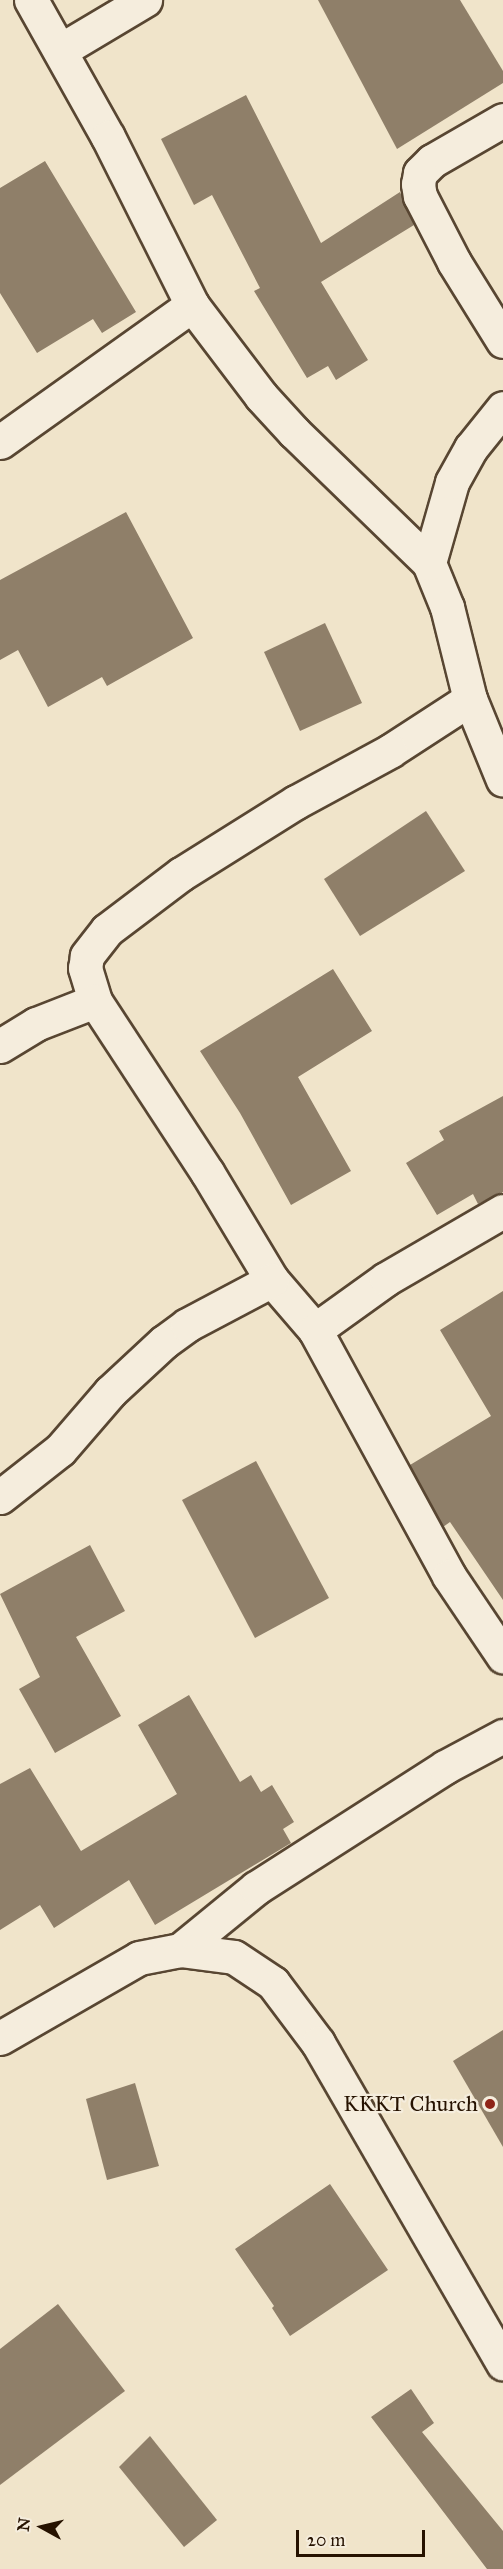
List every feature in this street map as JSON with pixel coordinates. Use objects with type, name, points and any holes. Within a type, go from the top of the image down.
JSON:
[{"type":"street","points":[[31,0],[61,50],[192,305],[261,396],[294,432],[429,563],[447,607],[470,699],[503,780]]},
{"type":"street","points":[[61,50],[145,0]]},
{"type":"street","points":[[503,120],[432,161],[420,173],[418,184],[420,196],[454,262],[503,341]]},
{"type":"street","points":[[0,442],[192,305]]},
{"type":"street","points":[[429,563],[452,482],[471,448],[503,408]]},
{"type":"street","points":[[470,699],[390,752],[226,844],[115,924],[87,956],[86,979],[95,1001],[207,1172],[272,1280],[315,1330],[449,1576],[503,1656]]},
{"type":"street","points":[[0,1046],[36,1024],[95,1001]]},
{"type":"street","points":[[0,1021],[36,1024]]},
{"type":"street","points":[[315,1330],[386,1279],[503,1211]]},
{"type":"street","points":[[0,1497],[60,1450],[110,1392],[164,1342],[187,1325],[272,1280]]},
{"type":"street","points":[[180,1950],[256,1888],[445,1767],[503,1736]]},
{"type":"street","points":[[0,2038],[112,1971],[139,1958],[180,1950],[234,1958],[273,1983],[318,2043],[503,2364]]},
{"type":"building","points":[[318,0],[460,0],[503,71],[503,83],[397,149]]},
{"type":"building","points":[[246,95],[321,243],[400,192],[414,225],[321,282],[368,360],[336,380],[328,366],[307,378],[254,291],[260,288],[212,195],[194,205],[161,139]]},
{"type":"building","points":[[45,161],[136,312],[102,333],[93,319],[37,353],[0,293],[0,188]]},
{"type":"building","points":[[126,512],[193,638],[107,686],[102,677],[48,707],[18,650],[0,660],[0,580]]},
{"type":"building","points":[[325,623],[362,703],[300,731],[264,652]]},
{"type":"building","points":[[426,811],[465,871],[360,936],[324,879]]},
{"type":"building","points":[[333,969],[372,1031],[298,1077],[351,1171],[291,1205],[240,1113],[200,1051]]},
{"type":"building","points":[[503,1096],[503,1192],[478,1204],[473,1194],[437,1215],[406,1163],[444,1140],[439,1131]]},
{"type":"building","points":[[503,1291],[503,1600],[450,1522],[443,1527],[410,1465],[491,1416],[440,1330]]},
{"type":"building","points":[[256,1461],[329,1598],[255,1638],[182,1500]]},
{"type":"building","points":[[90,1545],[125,1611],[76,1637],[121,1716],[55,1753],[19,1689],[40,1677],[0,1594]]},
{"type":"building","points":[[189,1695],[240,1782],[251,1775],[261,1792],[272,1785],[294,1822],[283,1829],[291,1843],[155,1925],[129,1880],[54,1928],[40,1905],[0,1930],[0,1784],[30,1768],[81,1851],[177,1794],[138,1725]]},
{"type":"building","name":"KKKT Church","points":[[503,2030],[503,2147],[453,2061]]},
{"type":"building","points":[[135,2083],[159,2166],[107,2180],[86,2099]]},
{"type":"building","points":[[330,2184],[388,2270],[290,2336],[272,2308],[274,2306],[235,2249]]},
{"type":"building","points":[[58,2304],[125,2391],[0,2485],[0,2349]]},
{"type":"building","points":[[411,2389],[434,2423],[422,2432],[503,2531],[503,2569],[487,2569],[371,2417]]},
{"type":"building","points":[[150,2436],[217,2520],[184,2547],[119,2467]]},
{"type":"place","name":"KKKT Church","points":[[490,2104]]}]
